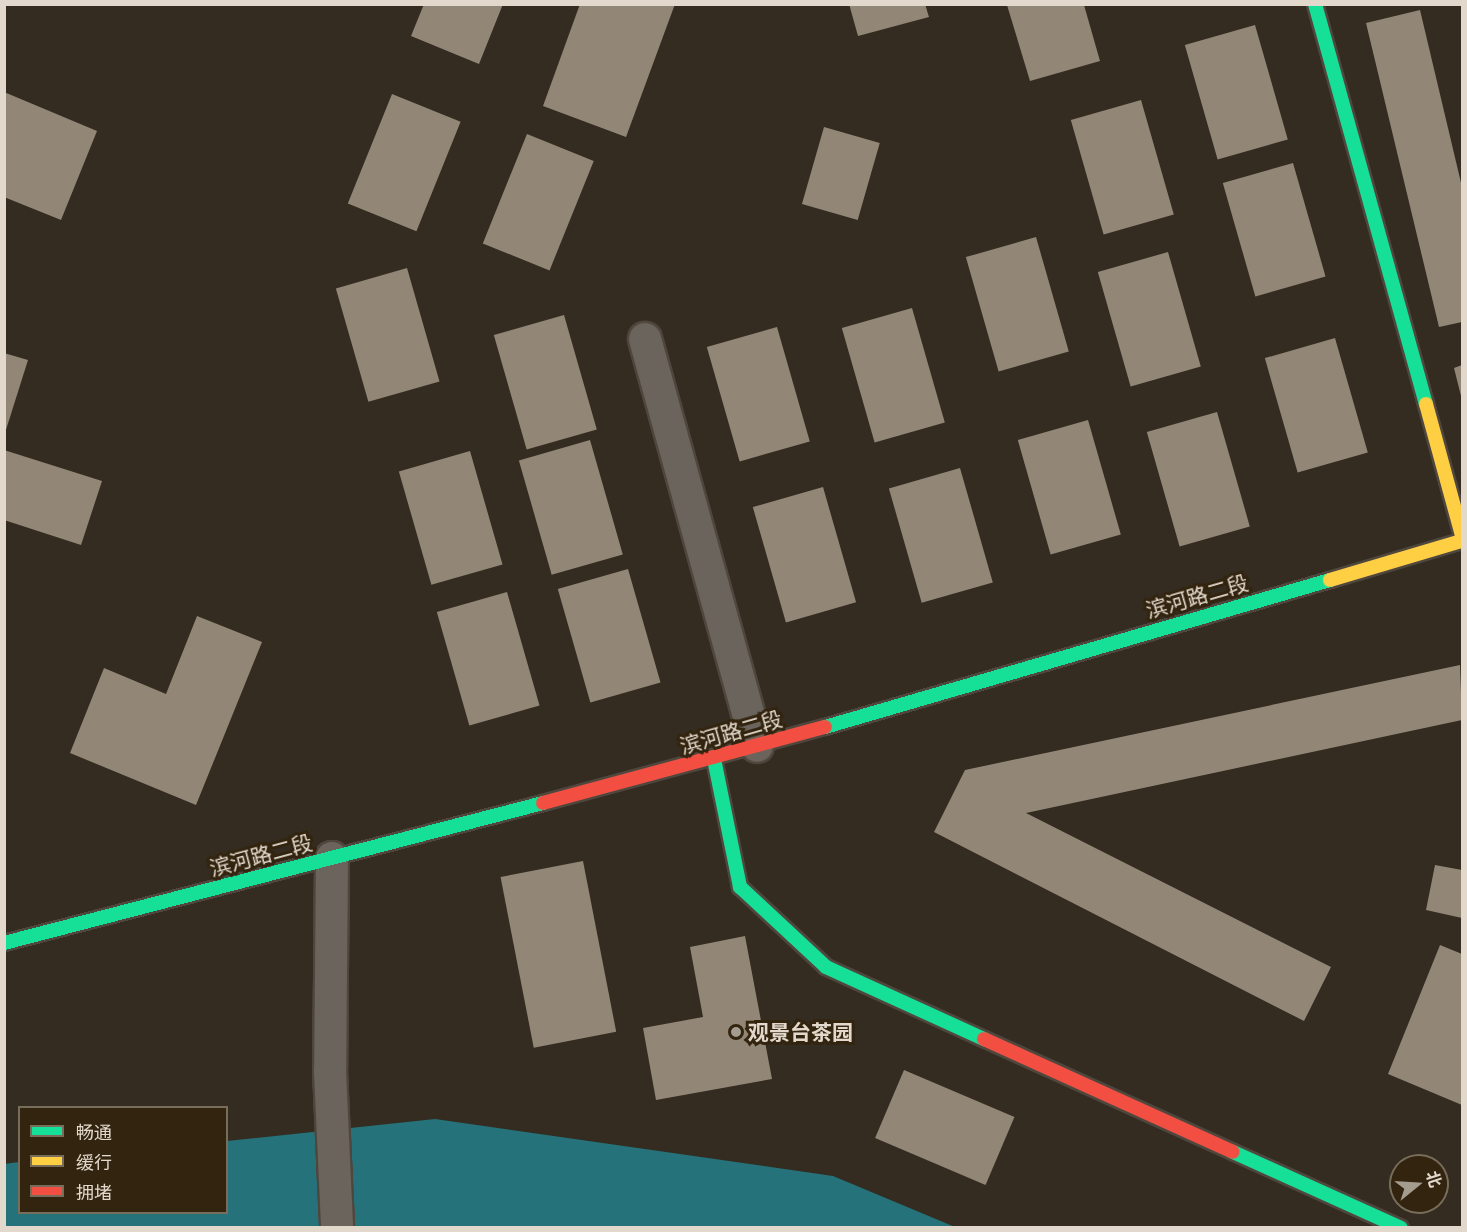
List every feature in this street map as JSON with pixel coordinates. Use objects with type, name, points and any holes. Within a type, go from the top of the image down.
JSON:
[{"type":"street","points":[[1315,4],[1462,536]]},
{"type":"street","points":[[645,339],[757,746]]},
{"type":"street","name":"滨河路二段","points":[[4,943],[714,759],[1462,541]]},
{"type":"street","points":[[714,759],[740,887],[826,967],[1401,1227]]},
{"type":"street","points":[[332,858],[330,1071],[337,1227]]},
{"type":"water","points":[[435,1119],[833,1176],[955,1227],[5,1227],[4,1164],[18,1162],[18,1214],[228,1214],[228,1141]]},
{"type":"building","points":[[424,4],[503,4],[479,64],[411,36]]},
{"type":"building","points":[[580,4],[675,4],[626,137],[543,106]]},
{"type":"building","points":[[849,4],[925,4],[929,17],[858,36]]},
{"type":"building","points":[[1007,5],[1084,5],[1100,61],[1030,81]]},
{"type":"building","points":[[1420,10],[1462,187],[1462,322],[1439,327],[1366,23]]},
{"type":"building","points":[[1255,25],[1288,139],[1218,160],[1185,45]]},
{"type":"building","points":[[4,92],[97,131],[61,220],[4,197]]},
{"type":"building","points":[[392,94],[461,122],[416,231],[348,203]]},
{"type":"building","points":[[1141,100],[1174,214],[1104,235],[1071,120]]},
{"type":"building","points":[[824,127],[880,143],[858,220],[802,204]]},
{"type":"building","points":[[527,134],[594,161],[550,270],[483,243]]},
{"type":"building","points":[[1293,163],[1326,276],[1255,297],[1223,183]]},
{"type":"building","points":[[1036,237],[1069,351],[999,372],[966,257]]},
{"type":"building","points":[[1168,252],[1201,366],[1131,387],[1098,272]]},
{"type":"building","points":[[407,268],[440,381],[368,402],[336,288]]},
{"type":"building","points":[[912,308],[945,422],[875,443],[842,328]]},
{"type":"building","points":[[564,315],[597,429],[527,450],[494,335]]},
{"type":"building","points":[[777,327],[810,441],[740,462],[707,347]]},
{"type":"building","points":[[1335,338],[1368,452],[1298,473],[1265,358]]},
{"type":"building","points":[[4,353],[28,360],[5,433],[4,433]]},
{"type":"building","points":[[1462,365],[1462,400],[1454,368]]},
{"type":"building","points":[[1217,412],[1250,526],[1180,547],[1147,432]]},
{"type":"building","points":[[1088,420],[1121,534],[1051,555],[1018,440]]},
{"type":"building","points":[[590,440],[623,554],[552,575],[519,460]]},
{"type":"building","points":[[4,450],[102,481],[81,545],[4,520]]},
{"type":"building","points":[[470,451],[503,564],[431,585],[399,471]]},
{"type":"building","points":[[960,468],[993,582],[922,603],[889,488]]},
{"type":"building","points":[[823,487],[856,602],[786,622],[753,507]]},
{"type":"building","points":[[628,569],[661,682],[590,703],[558,589]]},
{"type":"building","points":[[507,592],[540,705],[469,726],[437,612]]},
{"type":"building","points":[[197,616],[262,642],[196,805],[70,753],[104,668],[166,694]]},
{"type":"building","points":[[1460,665],[1462,720],[1026,813],[1331,967],[1304,1021],[934,832],[965,770]]},
{"type":"building","points":[[583,861],[616,1032],[534,1048],[501,877]]},
{"type":"building","points":[[1435,865],[1462,870],[1462,918],[1426,910]]},
{"type":"building","points":[[745,936],[772,1079],[656,1100],[643,1028],[703,1017],[690,947]]},
{"type":"building","points":[[1440,945],[1462,954],[1462,1105],[1388,1074]]},
{"type":"building","points":[[904,1070],[1014,1117],[986,1185],[875,1138]]},
{"type":"traffic: fast","points":[[1315,4],[1426,404]]},
{"type":"traffic: fast","points":[[825,727],[1330,580]]},
{"type":"traffic: fast","points":[[714,759],[740,887],[826,967],[984,1039]]},
{"type":"traffic: fast","points":[[4,943],[543,803]]},
{"type":"traffic: fast","points":[[1233,1152],[1401,1228]]},
{"type":"traffic: slow","points":[[1426,404],[1462,536]]},
{"type":"traffic: slow","points":[[1330,580],[1462,541]]},
{"type":"traffic: jam","points":[[543,803],[825,727]]},
{"type":"traffic: jam","points":[[984,1039],[1233,1152]]},
{"type":"place","name":"观景台茶园","points":[[736,1032]]}]
